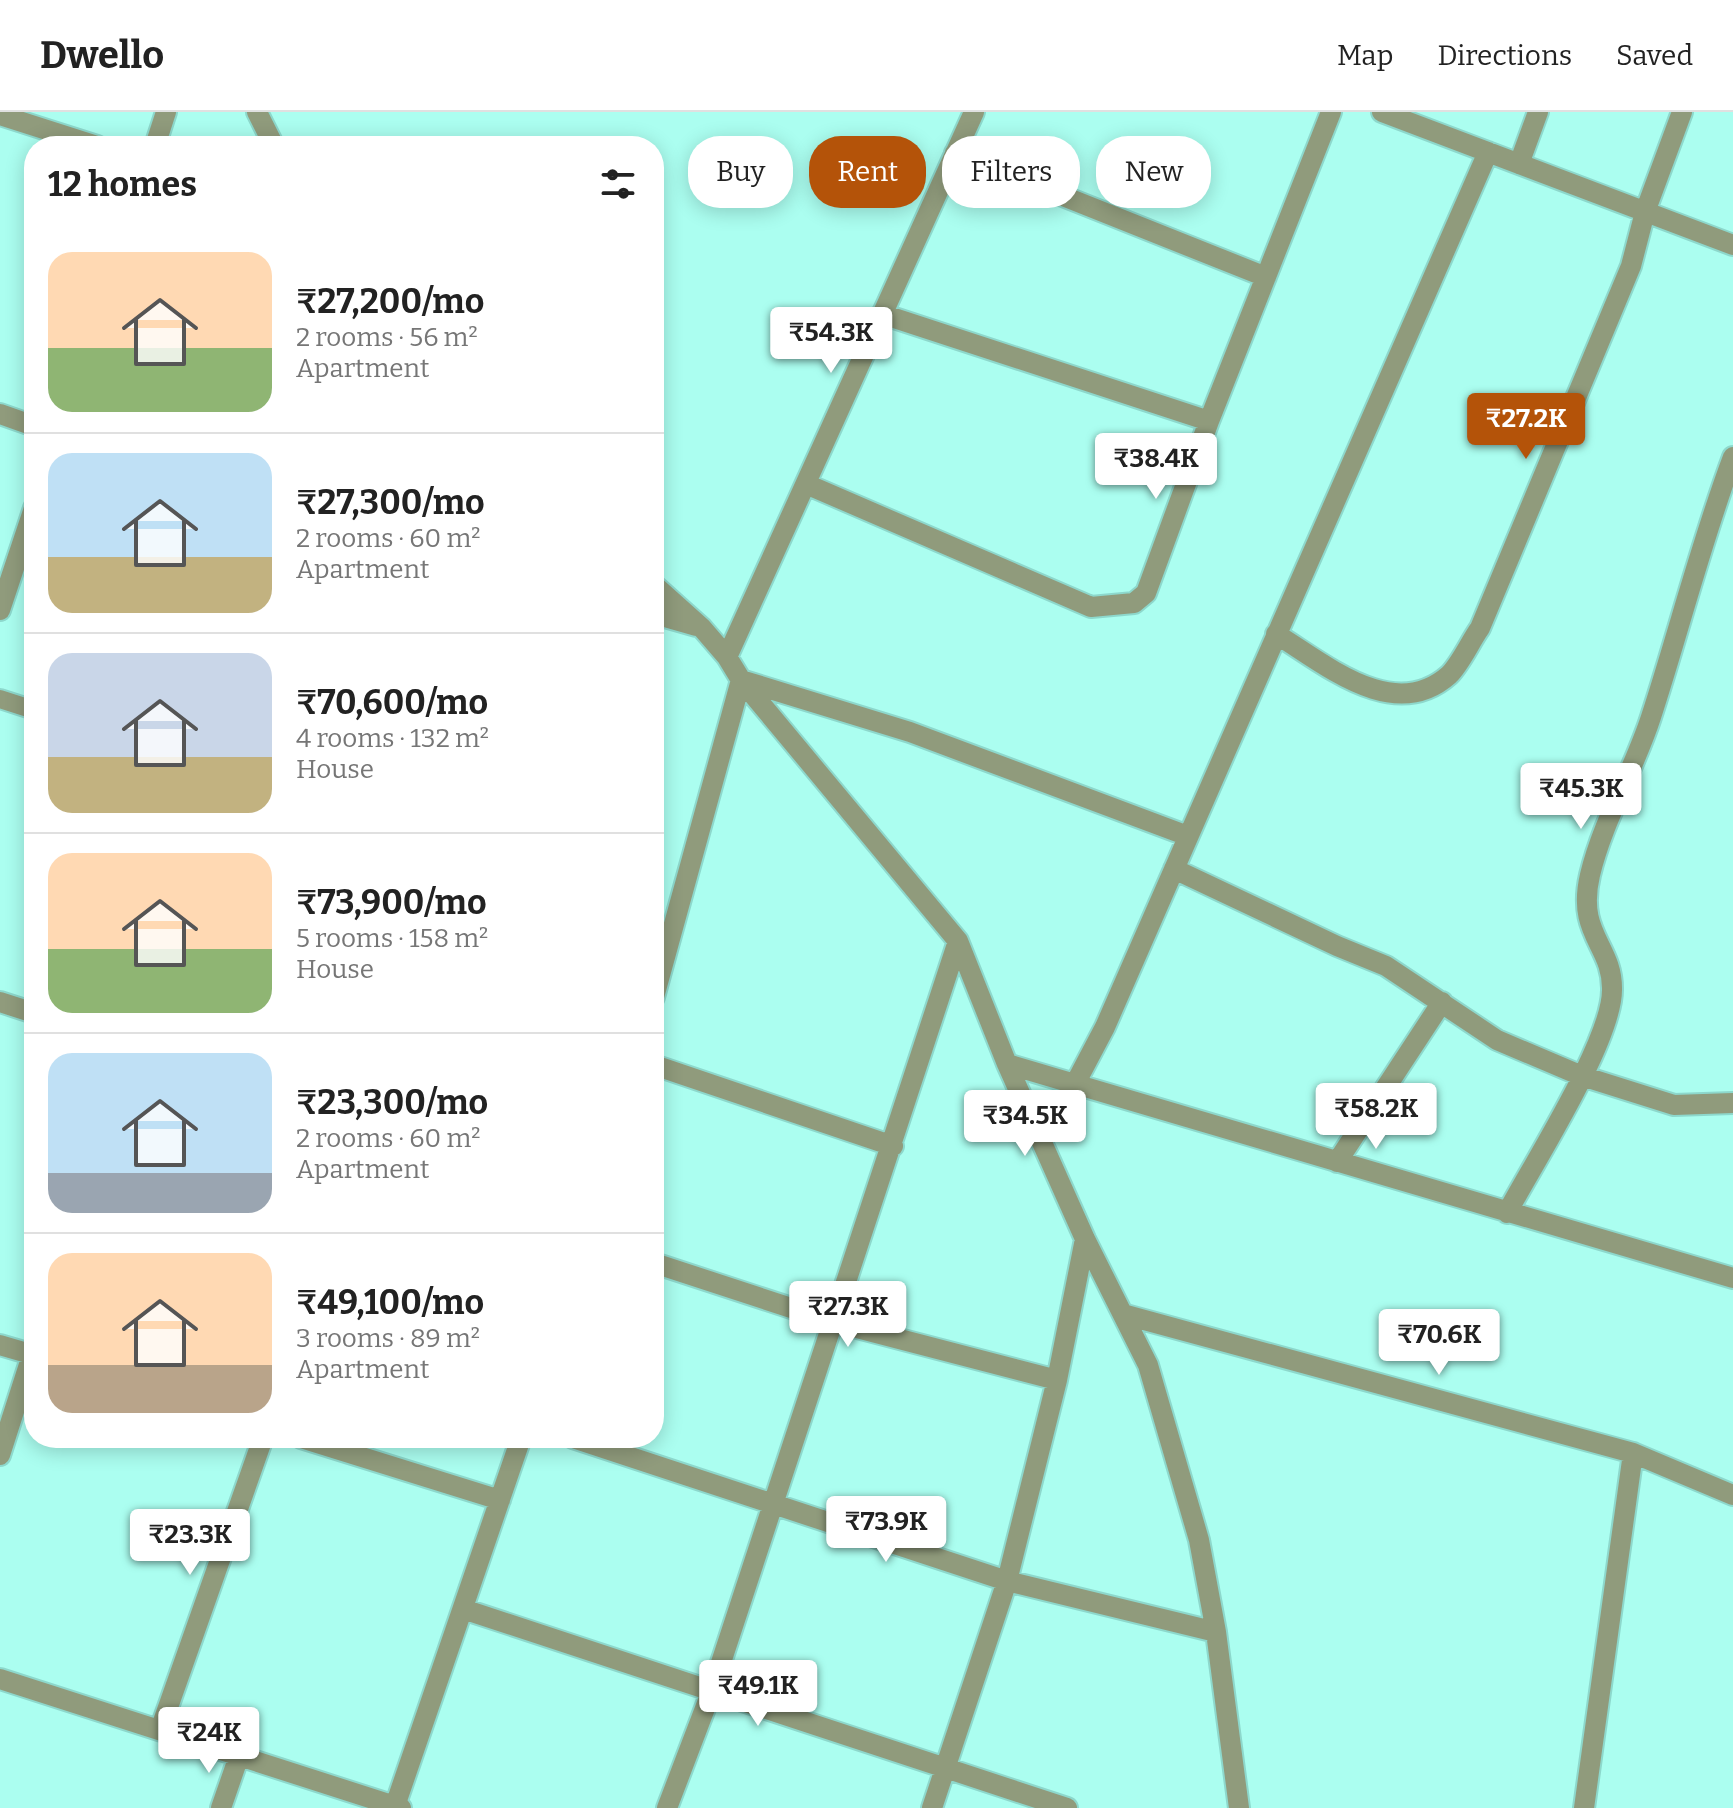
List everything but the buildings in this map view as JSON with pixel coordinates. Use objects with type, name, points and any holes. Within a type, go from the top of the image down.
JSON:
[{"type":"street","points":[[158,136],[166,112]]},
{"type":"street","points":[[257,112],[269,136]]},
{"type":"street","points":[[963,136],[974,112]]},
{"type":"street","points":[[806,484],[1091,607],[1134,603],[1146,593],[1209,421],[1331,112]]},
{"type":"street","points":[[1382,112],[1733,245]]},
{"type":"street","points":[[1519,164],[1538,112]]},
{"type":"street","points":[[1276,634],[1355,682],[1393,696],[1412,694],[1448,675],[1480,628],[1631,266],[1645,212],[1682,112]]},
{"type":"street","points":[[0,115],[66,136]]},
{"type":"street","points":[[1075,1084],[1105,1027],[1488,152]]},
{"type":"street","points":[[727,657],[942,182]]},
{"type":"street","points":[[1080,203],[1266,277]]},
{"type":"street","points":[[882,314],[1209,421]]},
{"type":"street","points":[[0,414],[24,422]]},
{"type":"street","points":[[1507,1213],[1582,1076],[1610,1008],[1611,974],[1589,927],[1585,905],[1590,874],[1650,721],[1733,457]]},
{"type":"street","points":[[0,610],[24,538]]},
{"type":"street","points":[[664,594],[702,628],[727,657],[741,680],[958,941],[1007,1064],[1085,1239],[1126,1315],[1148,1365],[1199,1540],[1216,1632],[1239,1808]]},
{"type":"street","points":[[664,617],[702,628]]},
{"type":"street","points":[[741,680],[910,732],[1188,836]]},
{"type":"street","points":[[664,929],[741,680]]},
{"type":"street","points":[[1174,869],[1386,966],[1497,1040],[1582,1076],[1674,1105],[1733,1103]]},
{"type":"street","points":[[667,1808],[712,1690],[958,941]]},
{"type":"street","points":[[0,1002],[24,1010]]},
{"type":"street","points":[[1337,1162],[1442,1002]]},
{"type":"street","points":[[1007,1064],[1733,1278]]},
{"type":"street","points":[[664,1068],[893,1146]]},
{"type":"street","points":[[932,1808],[1007,1581],[1057,1380],[1085,1239]]},
{"type":"street","points":[[664,1266],[834,1322],[1057,1380]]},
{"type":"street","points":[[1126,1315],[1633,1453],[1733,1495]]},
{"type":"street","points":[[0,1345],[24,1351]]},
{"type":"street","points":[[0,1455],[24,1381]]},
{"type":"street","points":[[160,1730],[259,1448]]},
{"type":"street","points":[[333,1448],[500,1500]]},
{"type":"street","points":[[0,1679],[398,1807],[518,1448]]},
{"type":"street","points":[[603,1448],[1007,1581],[1216,1632]]},
{"type":"street","points":[[1584,1808],[1633,1453]]},
{"type":"street","points":[[463,1609],[1067,1808]]},
{"type":"street","points":[[221,1808],[239,1756]]},
{"type":"lane","points":[[0,699],[24,707]]}]
